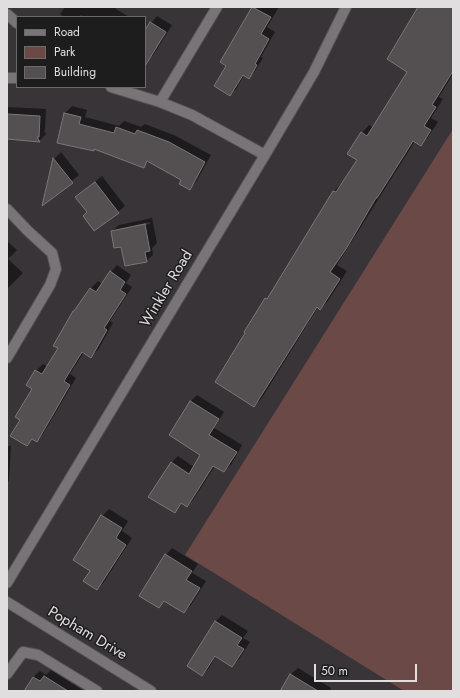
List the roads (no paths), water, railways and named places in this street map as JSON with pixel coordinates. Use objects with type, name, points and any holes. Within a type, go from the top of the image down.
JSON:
[{"type":"street","points":[[160,102],[217,7]]},
{"type":"street","name":"Winkler Road","points":[[7,583],[314,72],[346,7]]},
{"type":"street","points":[[7,14],[16,22]]},
{"type":"street","points":[[115,88],[160,102],[192,116],[265,155]]},
{"type":"street","points":[[7,209],[52,253],[56,269],[50,285],[7,358]]},
{"type":"street","name":"Popham Drive","points":[[7,602],[151,691]]},
{"type":"street","points":[[7,674],[23,652],[38,655],[97,691]]}]
